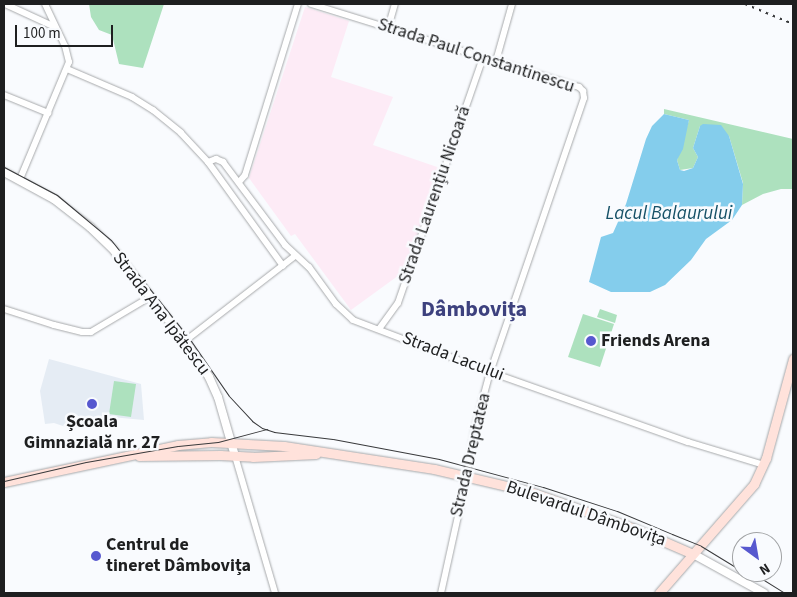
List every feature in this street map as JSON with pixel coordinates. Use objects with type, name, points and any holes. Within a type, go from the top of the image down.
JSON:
[{"type":"main road","points":[[659,593],[746,495],[764,465],[793,359]]},
{"type":"main road","name":"Bulevardul Dâmbovița","points":[[4,482],[178,445],[211,442],[284,446],[339,453],[467,475],[552,498],[633,528],[693,554]]},
{"type":"main road","name":"Bulevardul Dâmbovița","points":[[132,455],[161,457],[339,453]]},
{"type":"street","points":[[5,4],[56,27]]},
{"type":"street","points":[[20,179],[68,69],[69,56],[45,4]]},
{"type":"street","points":[[240,182],[245,175],[298,4]]},
{"type":"street","name":"Strada Paul Constantinescu","points":[[311,4],[579,87],[583,91]]},
{"type":"street","points":[[388,28],[395,4]]},
{"type":"street","points":[[496,61],[512,4]]},
{"type":"street","name":"Strada Laurențiu Nicoară","points":[[379,329],[393,312],[402,290],[484,57]]},
{"type":"street","name":"Strada Lacului","points":[[68,69],[132,97],[153,110],[180,133],[208,162],[282,266]]},
{"type":"street","name":"Strada Dreptatea","points":[[441,593],[476,428],[490,372],[584,98],[583,91]]},
{"type":"street","points":[[4,95],[48,113]]},
{"type":"street","name":"Strada Lacului","points":[[208,162],[220,159],[240,182],[294,256],[309,267],[345,314],[358,322],[490,372],[688,442],[764,465]]},
{"type":"street","name":"Strada Ana Ipătescu","points":[[4,172],[54,199],[90,227],[112,248],[185,341],[214,387],[275,593]]},
{"type":"street","points":[[185,341],[294,256]]},
{"type":"street","points":[[4,309],[64,328],[91,332],[150,296]]},
{"type":"street","name":"Bulevardul Dâmbovița","points":[[693,554],[764,593]]},
{"type":"shaded area","points":[[305,7],[349,21],[331,77],[393,97],[373,145],[440,168],[406,270],[351,310],[295,234],[291,236],[249,178]]},
{"type":"shaded area","name":"Școala Gimnazială nr. 27","points":[[49,359],[141,384],[144,420],[111,417],[110,421],[72,429],[54,423],[45,424],[40,391]]},
{"type":"green space","points":[[89,4],[164,4],[143,68],[119,64],[112,35],[99,30],[91,17]]},
{"type":"green space","points":[[664,109],[793,139],[793,189],[781,189],[763,194],[742,205],[743,183],[729,136],[700,126],[693,148],[698,157],[693,168],[680,170],[677,160],[689,120],[664,114]]},
{"type":"green space","points":[[600,309],[617,315],[615,323],[597,317]]},
{"type":"green space","name":"Friends Arena","points":[[583,314],[614,324],[600,367],[568,357]]},
{"type":"green space","points":[[114,381],[136,384],[131,417],[109,414]]},
{"type":"water","name":"Lacul Balaurului","points":[[664,114],[689,120],[683,149],[677,160],[680,170],[684,171],[693,168],[698,157],[693,148],[700,126],[703,124],[721,125],[729,136],[743,184],[742,205],[732,220],[706,239],[691,260],[665,285],[650,292],[611,292],[589,282],[601,237],[613,233],[626,204],[646,139],[652,126]]},
{"type":"tram line","points":[[4,167],[57,195],[111,240],[189,338],[229,396],[252,421],[262,428],[274,432],[333,439],[439,459],[543,487],[617,511],[701,546],[732,565]]},
{"type":"tram line","points":[[4,481],[86,462],[178,446],[218,442],[267,429]]},
{"type":"tram line","points":[[767,582],[785,593]]},
{"type":"railway","points":[[745,4],[793,24]]},
{"type":"place","name":"Friends Arena","points":[[591,341]]},
{"type":"place","name":"Școala Gimnazială nr. 27","points":[[92,404]]},
{"type":"place","name":"Centrul de tineret Dâmbovița","points":[[96,556]]},
{"type":"district","name":"Dâmbovița","points":[[474,310]]}]
